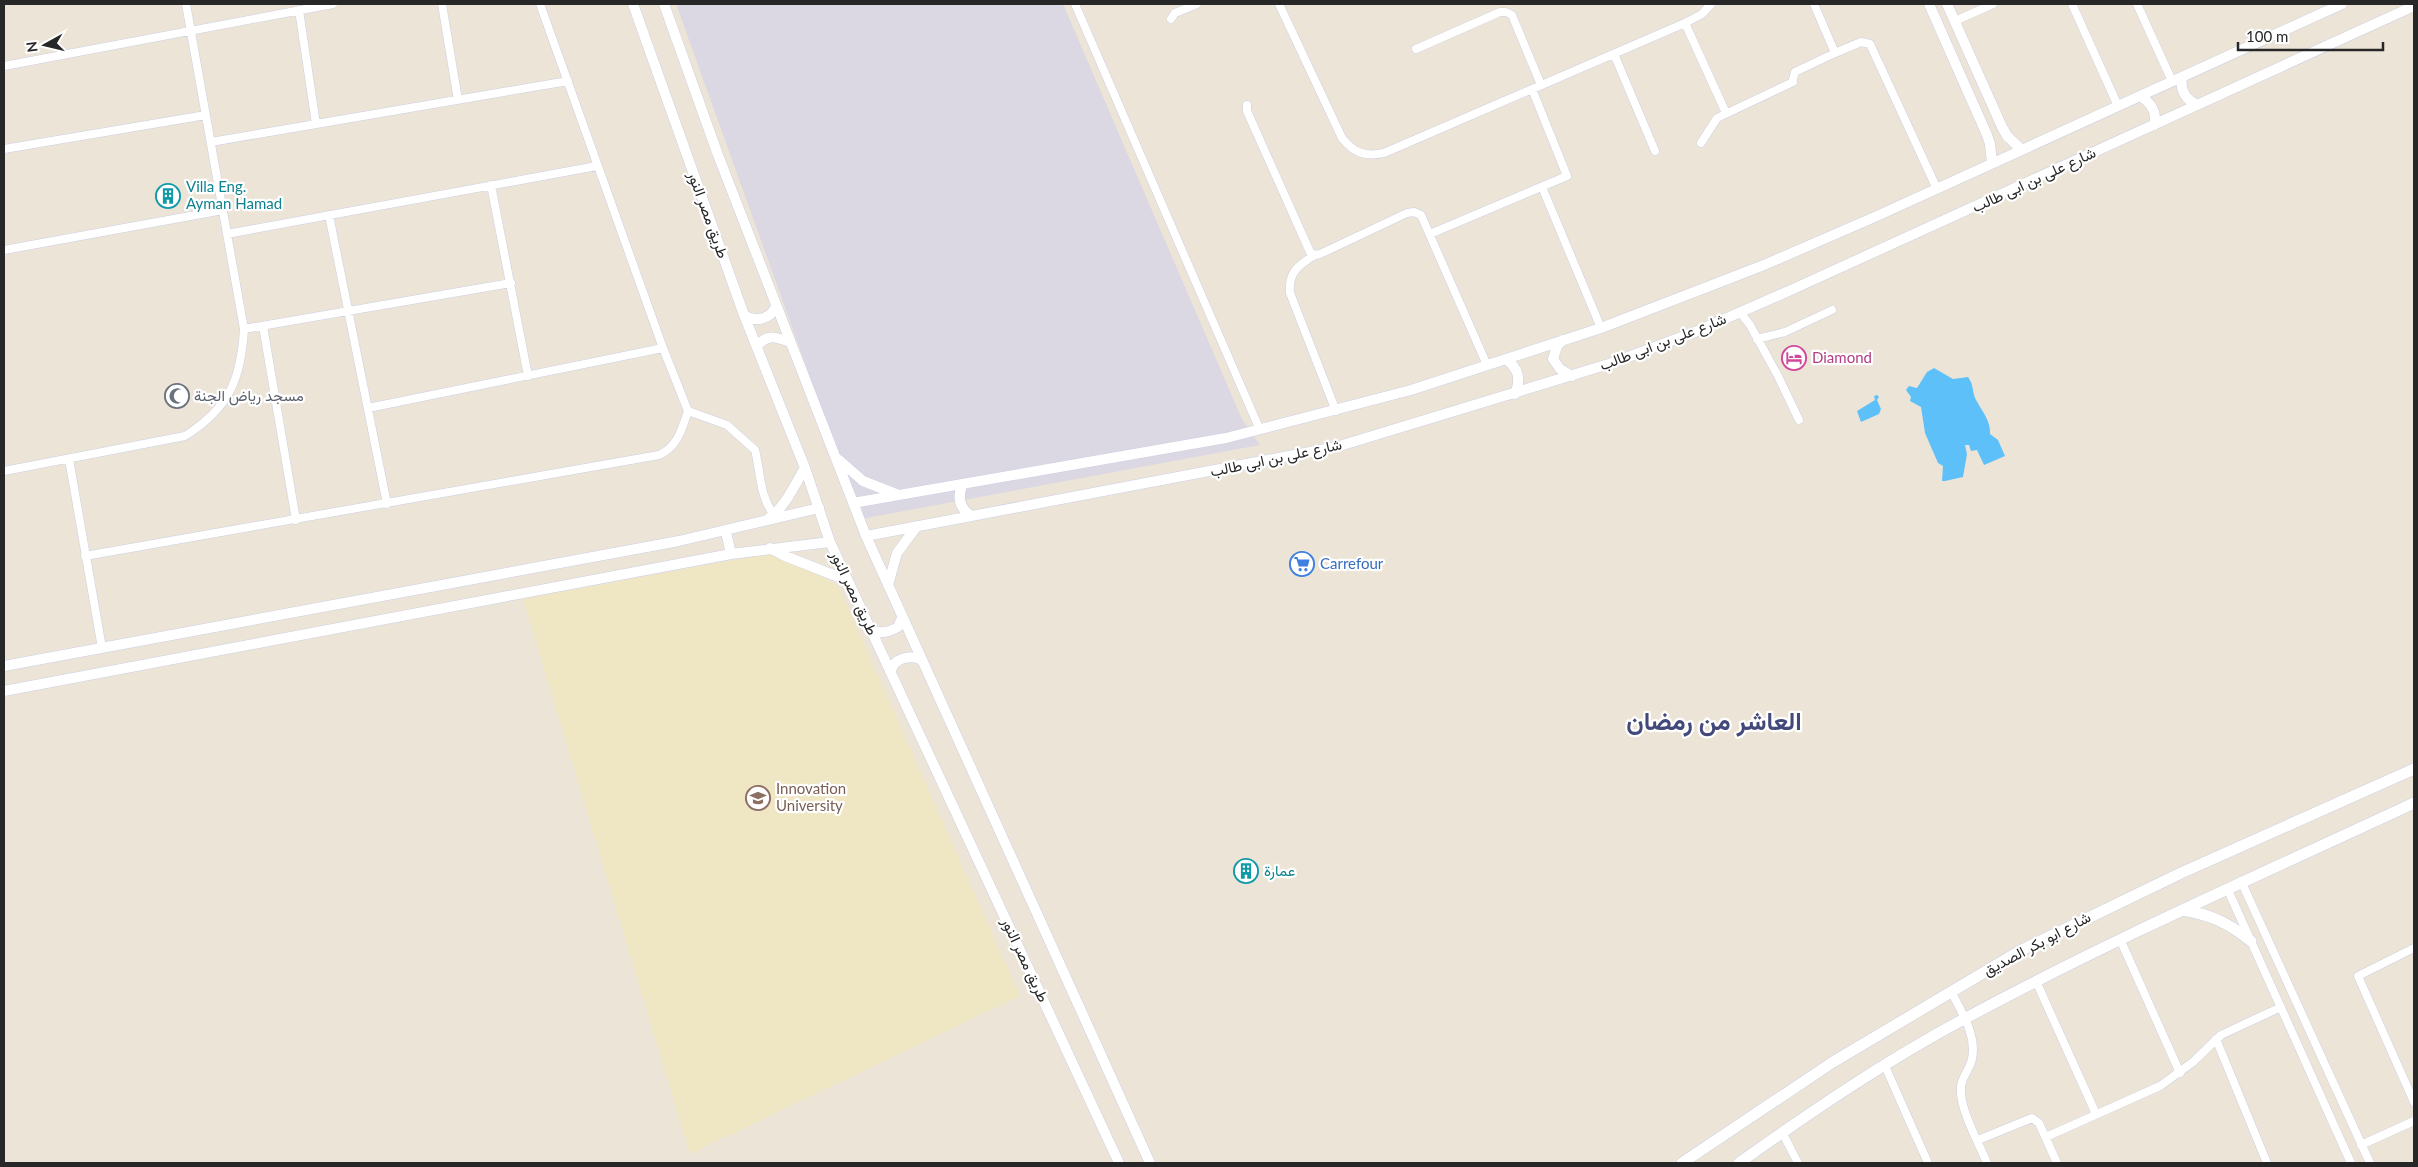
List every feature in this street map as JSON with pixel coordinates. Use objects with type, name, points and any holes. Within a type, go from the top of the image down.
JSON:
[{"type":"main road","name":"شارع ابو بكر الصديق","points":[[1682,1163],[1833,1062],[2020,951],[2093,915],[2414,769]]},
{"type":"main road","points":[[1739,1163],[1782,1132],[1884,1066],[1964,1018],[2120,939],[2241,881],[2414,804]]},
{"type":"main road","points":[[2182,910],[2212,916],[2226,922],[2251,941]]},
{"type":"street","points":[[4,471],[185,436],[207,422],[223,403],[235,380],[242,356],[244,329],[186,4]]},
{"type":"street","points":[[4,66],[333,4]]},
{"type":"street","points":[[442,4],[458,100]]},
{"type":"street","points":[[85,556],[659,455],[676,441],[688,411],[663,348],[540,4]]},
{"type":"street","name":"طريق مصر النور","points":[[633,4],[744,315],[805,468],[830,542],[846,580],[891,671],[1119,1163]]},
{"type":"street","name":"طريق مصر النور","points":[[664,4],[718,155],[866,536],[920,659],[1150,1163]]},
{"type":"street","points":[[1075,4],[1260,430]]},
{"type":"street","points":[[1171,20],[1175,13],[1197,4]]},
{"type":"street","points":[[1279,4],[1342,138],[1350,148],[1360,154],[1372,156],[1384,153],[1685,23],[1702,14],[1711,4]]},
{"type":"street","points":[[1814,4],[1835,53]]},
{"type":"street","points":[[1929,4],[1987,135],[1992,154],[1992,163]]},
{"type":"street","points":[[1948,4],[2005,132],[2014,144],[2022,150]]},
{"type":"street","points":[[1955,21],[1993,4]]},
{"type":"street","points":[[2072,4],[2118,106]]},
{"type":"street","points":[[2137,4],[2172,81]]},
{"type":"street","name":"شارع على بن ابى طالب","points":[[853,503],[900,494],[962,486],[1141,454],[1260,430],[1411,390],[1601,328],[1764,265],[2342,4]]},
{"type":"street","name":"شارع على بن ابى طالب","points":[[866,536],[1336,447],[1572,376],[1695,332],[2414,6]]},
{"type":"street","points":[[300,10],[316,124]]},
{"type":"street","points":[[1416,49],[1500,12],[1506,12],[1512,15],[1541,85]]},
{"type":"street","points":[[1685,23],[1726,113]]},
{"type":"street","points":[[1701,143],[1717,118],[1793,81],[1795,72],[1861,42],[1870,44],[1937,188]]},
{"type":"street","points":[[1614,54],[1655,150]]},
{"type":"street","points":[[2182,77],[2181,86],[2184,95],[2191,102],[2198,105]]},
{"type":"street","points":[[211,142],[568,81]]},
{"type":"street","points":[[1430,234],[1567,176],[1532,89]]},
{"type":"street","points":[[2140,96],[2152,107],[2156,119],[2154,125]]},
{"type":"street","points":[[1247,105],[1246,111],[1310,252],[1314,255]]},
{"type":"street","points":[[4,149],[206,115]]},
{"type":"street","points":[[227,234],[597,166]]},
{"type":"street","points":[[491,185],[528,376]]},
{"type":"street","points":[[1542,187],[1601,328]]},
{"type":"street","points":[[4,250],[223,210]]},
{"type":"street","points":[[1336,411],[1290,293],[1289,282],[1292,273],[1301,263],[1314,255],[1414,212],[1421,215],[1487,365]]},
{"type":"street","points":[[329,215],[388,504]]},
{"type":"street","points":[[244,329],[511,283]]},
{"type":"street","points":[[744,315],[749,318],[759,319],[770,315],[776,306]]},
{"type":"street","points":[[1757,339],[1785,332],[1832,310]]},
{"type":"street","points":[[1740,312],[1777,374],[1799,420]]},
{"type":"street","points":[[263,326],[296,520]]},
{"type":"street","points":[[757,347],[763,339],[774,336],[790,342]]},
{"type":"street","points":[[1562,340],[1557,346],[1554,359],[1560,369],[1572,376]]},
{"type":"street","points":[[368,408],[663,348]]},
{"type":"street","points":[[1506,359],[1516,369],[1519,376],[1515,394]]},
{"type":"street","points":[[688,411],[727,425],[755,450],[761,490],[765,503],[774,515]]},
{"type":"street","points":[[834,455],[842,465],[863,481],[887,492],[900,494]]},
{"type":"street","points":[[69,459],[102,648]]},
{"type":"street","points":[[762,522],[774,515],[805,468]]},
{"type":"street","points":[[962,486],[959,492],[961,506],[971,516]]},
{"type":"street","points":[[4,666],[726,532],[819,508]]},
{"type":"street","points":[[888,586],[890,569],[897,553],[917,526]]},
{"type":"street","points":[[726,532],[731,554]]},
{"type":"street","points":[[4,691],[731,554],[830,542]]},
{"type":"street","points":[[770,548],[785,556],[846,580]]},
{"type":"street","points":[[870,629],[879,632],[890,631],[898,627],[902,618]]},
{"type":"street","points":[[891,671],[895,663],[903,658],[912,657],[920,659]]},
{"type":"street","points":[[2241,881],[2370,1163]]},
{"type":"street","points":[[2227,888],[2351,1163]]},
{"type":"street","points":[[2237,910],[2251,904]]},
{"type":"street","points":[[2120,939],[2180,1073]]},
{"type":"street","points":[[2414,948],[2358,976],[2414,1102]]},
{"type":"street","points":[[2036,981],[2096,1114]]},
{"type":"street","points":[[1951,991],[1971,1032],[1974,1047],[1971,1062],[1964,1074],[1961,1087],[1962,1101],[1987,1163]]},
{"type":"street","points":[[2046,1137],[2160,1086],[2180,1073],[2216,1039],[2281,1007]]},
{"type":"street","points":[[2216,1039],[2267,1163]]},
{"type":"street","points":[[1884,1066],[1928,1163]]},
{"type":"street","points":[[1978,1140],[2032,1118],[2039,1123],[2057,1163]]},
{"type":"street","points":[[2362,1145],[2414,1121]]},
{"type":"street","points":[[1782,1132],[1798,1163]]},
{"type":"shaded area","points":[[676,4],[1063,4],[1242,419],[1260,445],[861,519]]},
{"type":"shaded area","name":"Innovation University","points":[[778,552],[838,586],[1020,996],[690,1154],[523,599]]},
{"type":"water","points":[[1934,368],[1953,379],[1968,377],[1976,400],[1988,420],[1990,434],[1998,440],[2005,456],[1984,465],[1977,450],[1971,451],[1969,445],[1965,445],[1967,454],[1963,477],[1945,481],[1942,481],[1943,466],[1938,463],[1925,433],[1921,407],[1910,401],[1911,397],[1906,390],[1909,386],[1917,388],[1927,372]]},
{"type":"water","points":[[1877,395],[1881,409],[1879,414],[1861,422],[1857,411],[1875,400],[1874,396]]},
{"type":"place","name":"Villa Eng. Ayman Hamad","points":[[168,196]]},
{"type":"place","name":"Diamond","points":[[1794,358]]},
{"type":"place","name":"مسجد رياض الجنة","points":[[177,396]]},
{"type":"place","name":"Carrefour","points":[[1302,564]]},
{"type":"place","name":"Innovation University","points":[[758,798]]},
{"type":"place","name":"عمارة","points":[[1246,871]]},
{"type":"district","name":"العاشر من رمضان","points":[[1714,721]]}]
